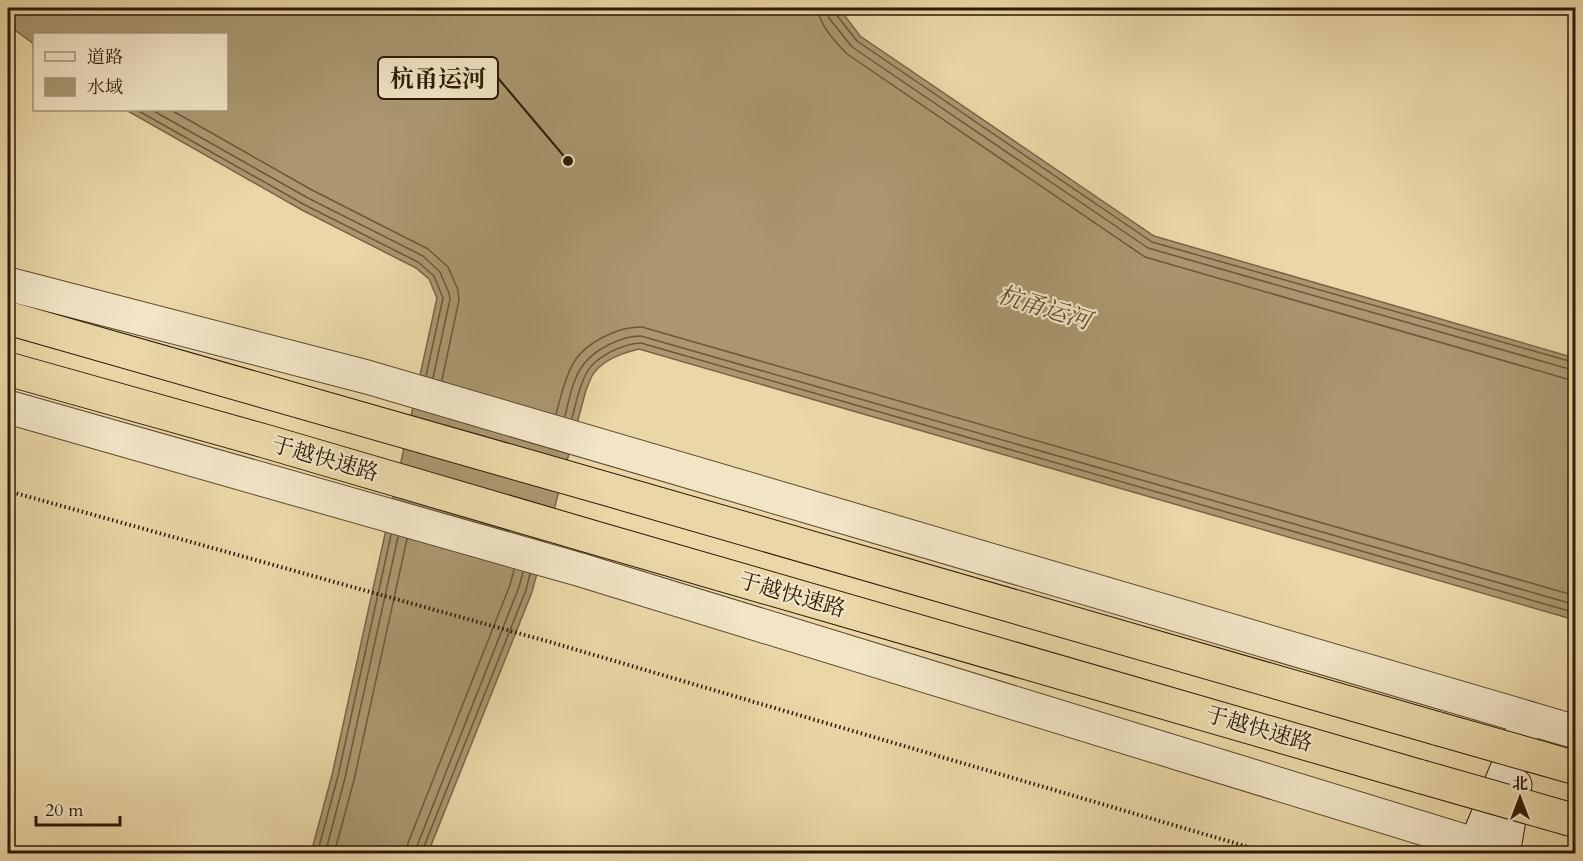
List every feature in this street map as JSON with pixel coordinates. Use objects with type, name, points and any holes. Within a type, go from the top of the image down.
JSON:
[{"type":"highway","points":[[8,318],[1575,768]]},
{"type":"highway","name":"于越快速路","points":[[8,369],[268,442],[1575,821]]},
{"type":"street","points":[[8,284],[367,377],[1575,732]]},
{"type":"street","points":[[8,407],[581,570],[1492,851],[1528,718]]},
{"type":"path","points":[[8,491],[550,642],[1272,854]]},
{"type":"water","points":[[8,8],[839,8],[860,36],[1154,236],[1575,358],[1575,620],[639,349],[606,361],[596,370],[586,390],[532,592],[428,853],[311,853],[332,775],[437,298],[429,279],[416,268],[302,210],[128,111],[228,111],[228,33],[33,33],[33,43],[8,25]]},
{"type":"place","name":"杭甬运河","points":[[568,161]]}]
